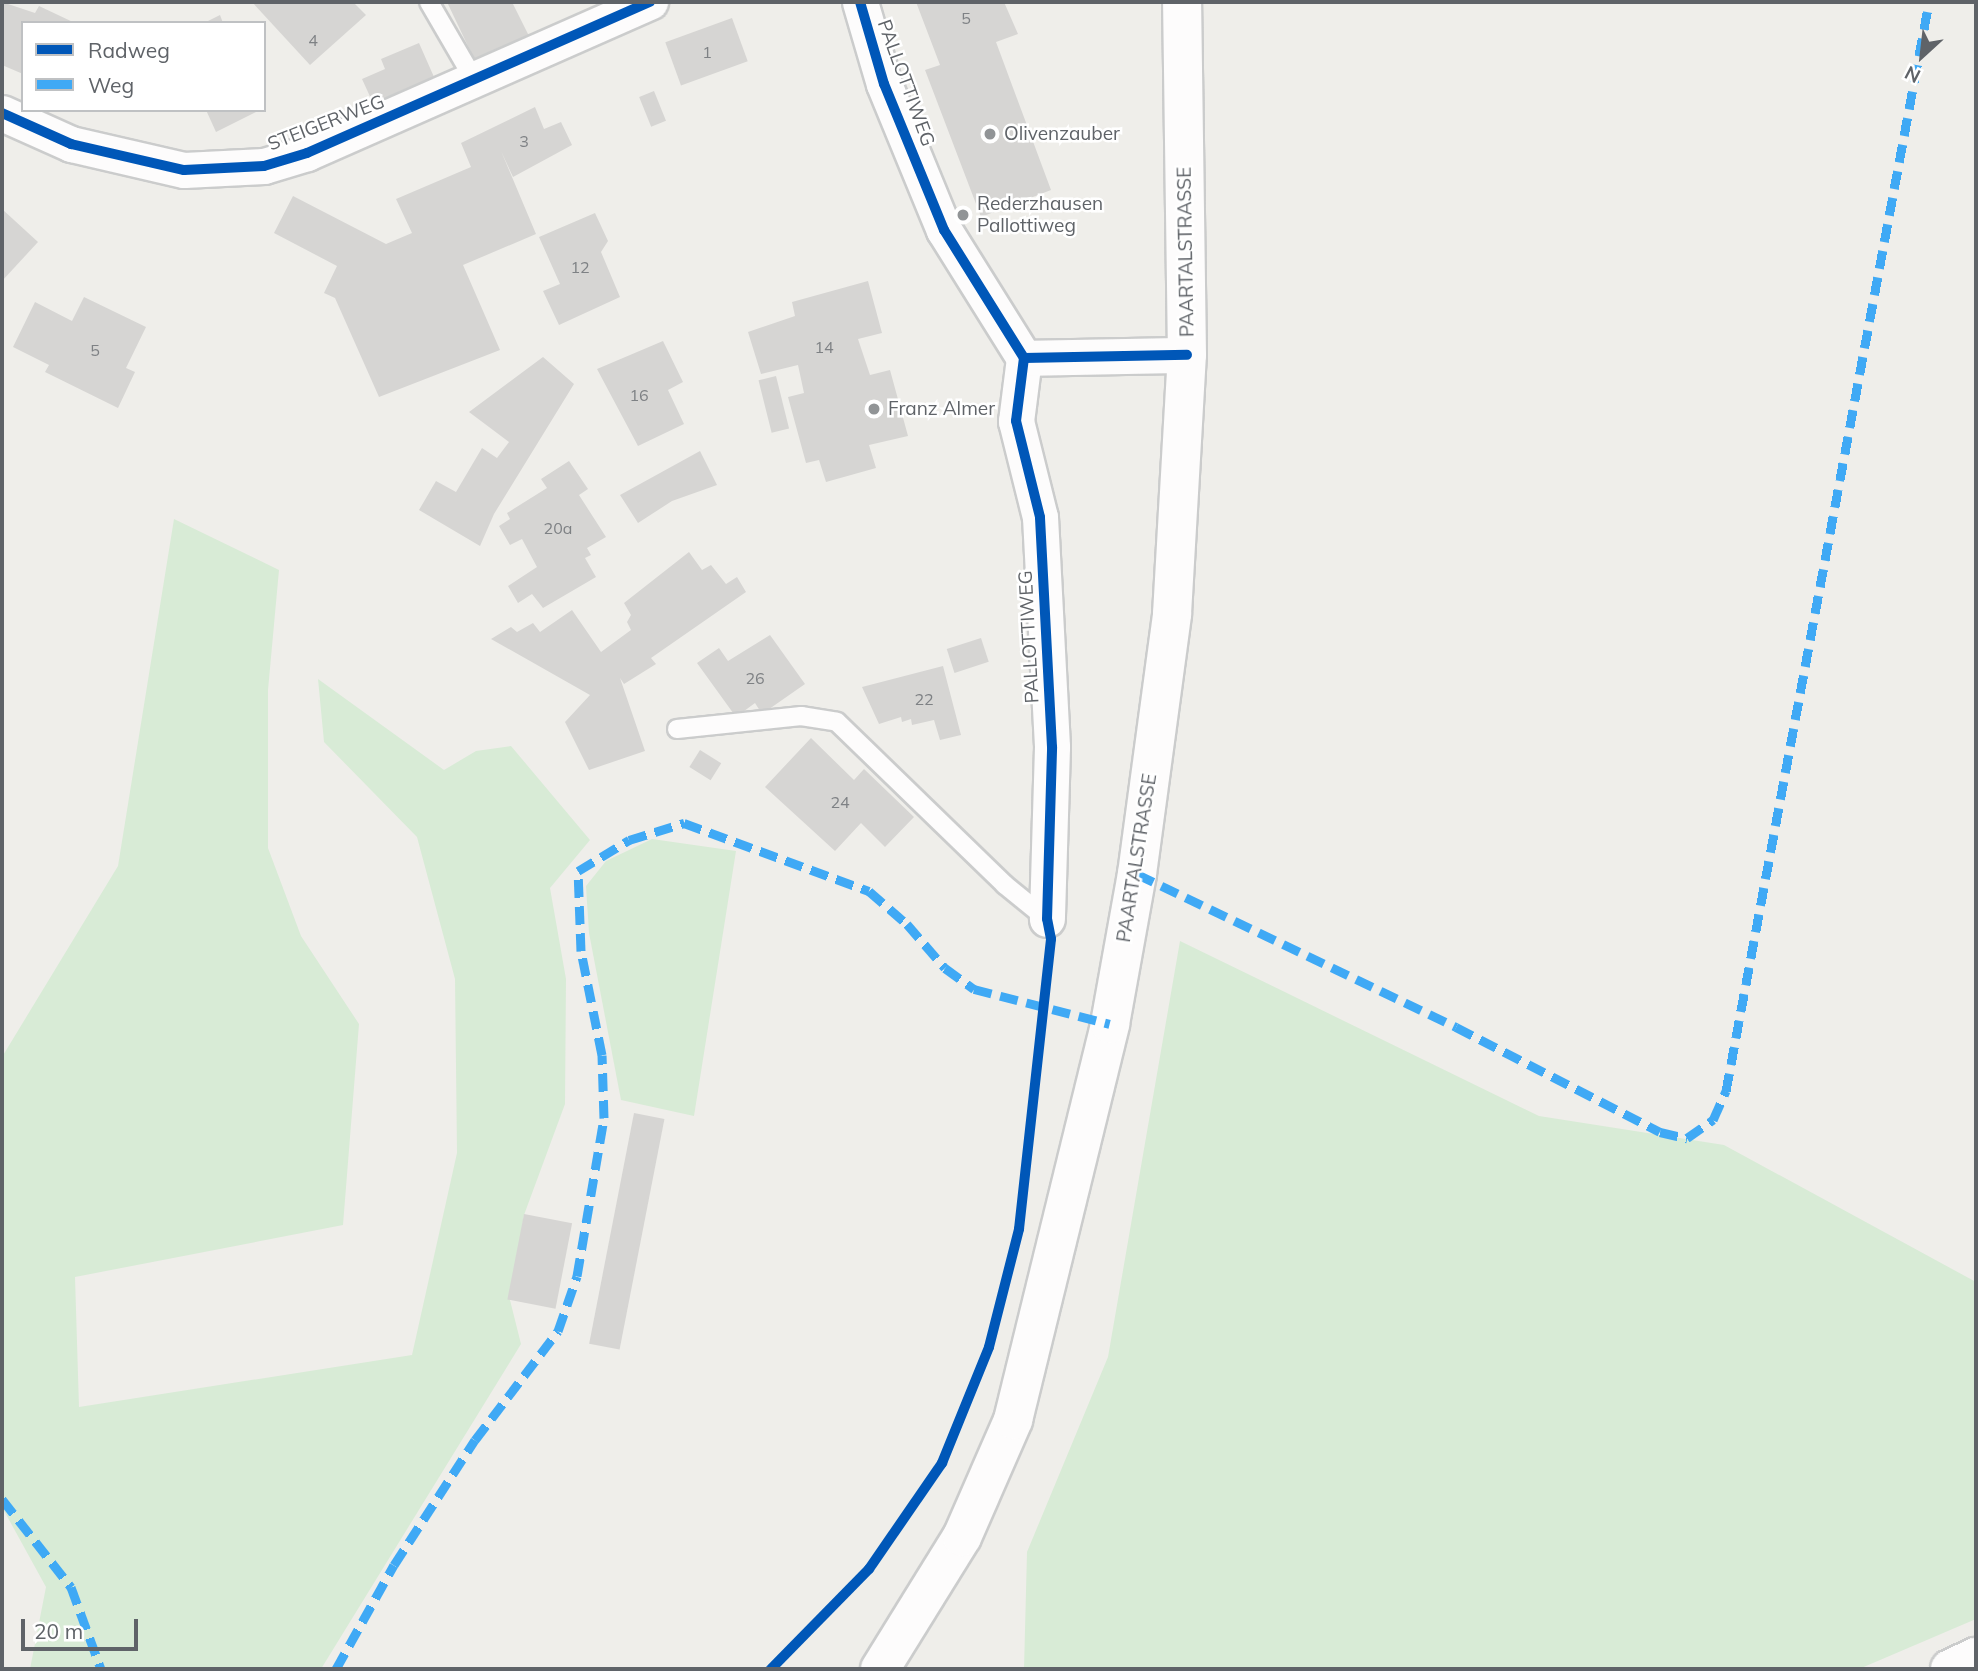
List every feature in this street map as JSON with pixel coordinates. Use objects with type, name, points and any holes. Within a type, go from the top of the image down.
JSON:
[{"type":"main road","name":"PAARTALSTRASSE","points":[[880,1669],[962,1537],[1013,1420],[1084,1132],[1137,874],[1172,614],[1187,355],[1182,2]]},
{"type":"main road","points":[[1950,1669],[1976,1657]]},
{"type":"street","name":"PALLOTTIWEG","points":[[860,2],[884,84],[944,230],[1024,358],[1016,421],[1040,517],[1052,747],[1047,919]]},
{"type":"street","name":"STEIGERWEG","points":[[2,113],[71,144],[184,170],[264,166],[307,153],[475,81],[641,4]]},
{"type":"street","points":[[1024,358],[1187,355]]},
{"type":"lane","points":[[429,2],[475,81]]},
{"type":"lane","points":[[677,729],[801,716],[837,723],[1005,885],[1047,919]]},
{"type":"green space","points":[[174,519],[279,570],[268,690],[268,848],[301,936],[359,1024],[343,1225],[75,1277],[79,1407],[412,1355],[457,1153],[455,979],[417,837],[324,742],[318,679],[444,770],[476,751],[511,746],[590,840],[550,888],[566,979],[565,1104],[524,1215],[510,1300],[521,1344],[321,1669],[30,1669],[46,1587],[2,1507],[2,1057],[118,866]]},
{"type":"green space","points":[[652,839],[736,851],[694,1116],[621,1100],[589,933],[586,886],[606,861]]},
{"type":"green space","points":[[1180,941],[1539,1116],[1724,1145],[1976,1282],[1976,1619],[1859,1669],[1024,1669],[1027,1552],[1108,1357]]},
{"type":"building","points":[[2,2],[35,13],[39,6],[71,21],[21,21],[21,73],[2,65]]},
{"type":"building","points":[[252,2],[353,2],[366,15],[310,65]]},
{"type":"building","points":[[447,2],[512,2],[530,38],[476,63]]},
{"type":"building","points":[[916,2],[1004,2],[1018,34],[996,42],[1051,190],[981,217],[925,70],[940,65]]},
{"type":"building","points":[[220,15],[222,21],[208,21]]},
{"type":"building","points":[[732,18],[748,61],[681,86],[665,42]]},
{"type":"building","points":[[419,43],[434,77],[373,103],[362,79],[385,69],[381,59]]},
{"type":"building","points":[[654,91],[666,121],[651,127],[639,97]]},
{"type":"building","points":[[535,107],[544,129],[561,122],[572,145],[513,177],[501,151],[536,234],[463,265],[500,350],[379,397],[335,298],[324,293],[337,266],[274,233],[293,196],[386,244],[412,233],[396,199],[471,167],[461,143]]},
{"type":"building","points":[[207,112],[256,112],[216,132]]},
{"type":"building","points":[[2,209],[38,242],[2,281]]},
{"type":"building","points":[[595,213],[608,241],[601,252],[620,297],[559,325],[543,291],[560,284],[539,237]]},
{"type":"building","points":[[868,281],[882,333],[858,339],[870,375],[890,370],[908,436],[869,445],[876,468],[826,482],[819,460],[806,463],[788,397],[804,393],[798,365],[761,374],[748,332],[795,316],[792,302]]},
{"type":"building","points":[[84,297],[146,327],[126,368],[135,372],[118,408],[45,372],[49,365],[13,347],[35,302],[72,321]]},
{"type":"building","points":[[663,341],[683,382],[668,390],[684,424],[638,446],[597,369]]},
{"type":"building","points":[[543,357],[574,384],[494,514],[480,546],[419,510],[436,481],[456,492],[482,448],[497,458],[509,442],[469,412]]},
{"type":"building","points":[[776,376],[789,428],[772,433],[759,380]]},
{"type":"building","points":[[700,451],[717,485],[672,501],[638,523],[620,495]]},
{"type":"building","points":[[569,461],[588,489],[579,495],[606,537],[587,548],[591,555],[585,558],[596,577],[543,608],[532,594],[518,603],[508,586],[537,567],[522,539],[510,545],[499,526],[510,519],[507,513],[547,488],[541,479]]},
{"type":"building","points":[[689,552],[702,570],[711,565],[726,584],[737,577],[746,592],[651,658],[656,664],[624,684],[620,678],[645,751],[589,770],[565,722],[590,695],[491,639],[511,627],[517,632],[533,623],[540,632],[572,610],[601,652],[631,630],[627,622],[631,615],[624,603]]},
{"type":"building","points":[[770,635],[805,684],[762,714],[755,703],[736,717],[697,663],[719,648],[728,661]]},
{"type":"building","points":[[981,638],[989,662],[954,673],[947,649]]},
{"type":"building","points":[[943,666],[961,735],[940,740],[934,720],[912,725],[911,719],[902,722],[901,717],[879,724],[862,687]]},
{"type":"building","points":[[811,738],[854,780],[864,769],[914,817],[885,847],[861,823],[835,851],[765,787]]},
{"type":"building","points":[[700,750],[721,763],[711,780],[689,767]]},
{"type":"building","points":[[634,1113],[664,1119],[620,1350],[589,1344]]},
{"type":"building","points":[[524,1214],[572,1223],[555,1309],[507,1299]]},
{"type":"marked path","points":[[1137,874],[1456,1027],[1660,1132],[1687,1138],[1713,1120],[1726,1091],[1929,2]]},
{"type":"marked path","points":[[336,1669],[394,1565],[475,1440],[558,1331],[577,1276],[604,1118],[602,1055],[581,951],[578,871],[629,840],[684,823],[869,891],[907,924],[945,968],[974,989],[1110,1024]]},
{"type":"marked path","points":[[2,1499],[71,1587],[101,1669]]},
{"type":"cycle path","points":[[2,113],[71,144],[184,170],[264,166],[307,153],[650,2]]},
{"type":"cycle path","points":[[771,1669],[869,1569],[942,1463],[989,1347],[1019,1229],[1051,939],[1047,919],[1052,747],[1040,517],[1016,421],[1024,358],[944,230],[884,84],[860,2]]},
{"type":"cycle path","points":[[1024,358],[1187,355]]},
{"type":"place","name":"Olivenzauber","points":[[990,134]]},
{"type":"place","name":"Rederzhausen Pallottiweg","points":[[963,215]]},
{"type":"place","name":"Franz Almer","points":[[874,409]]}]
